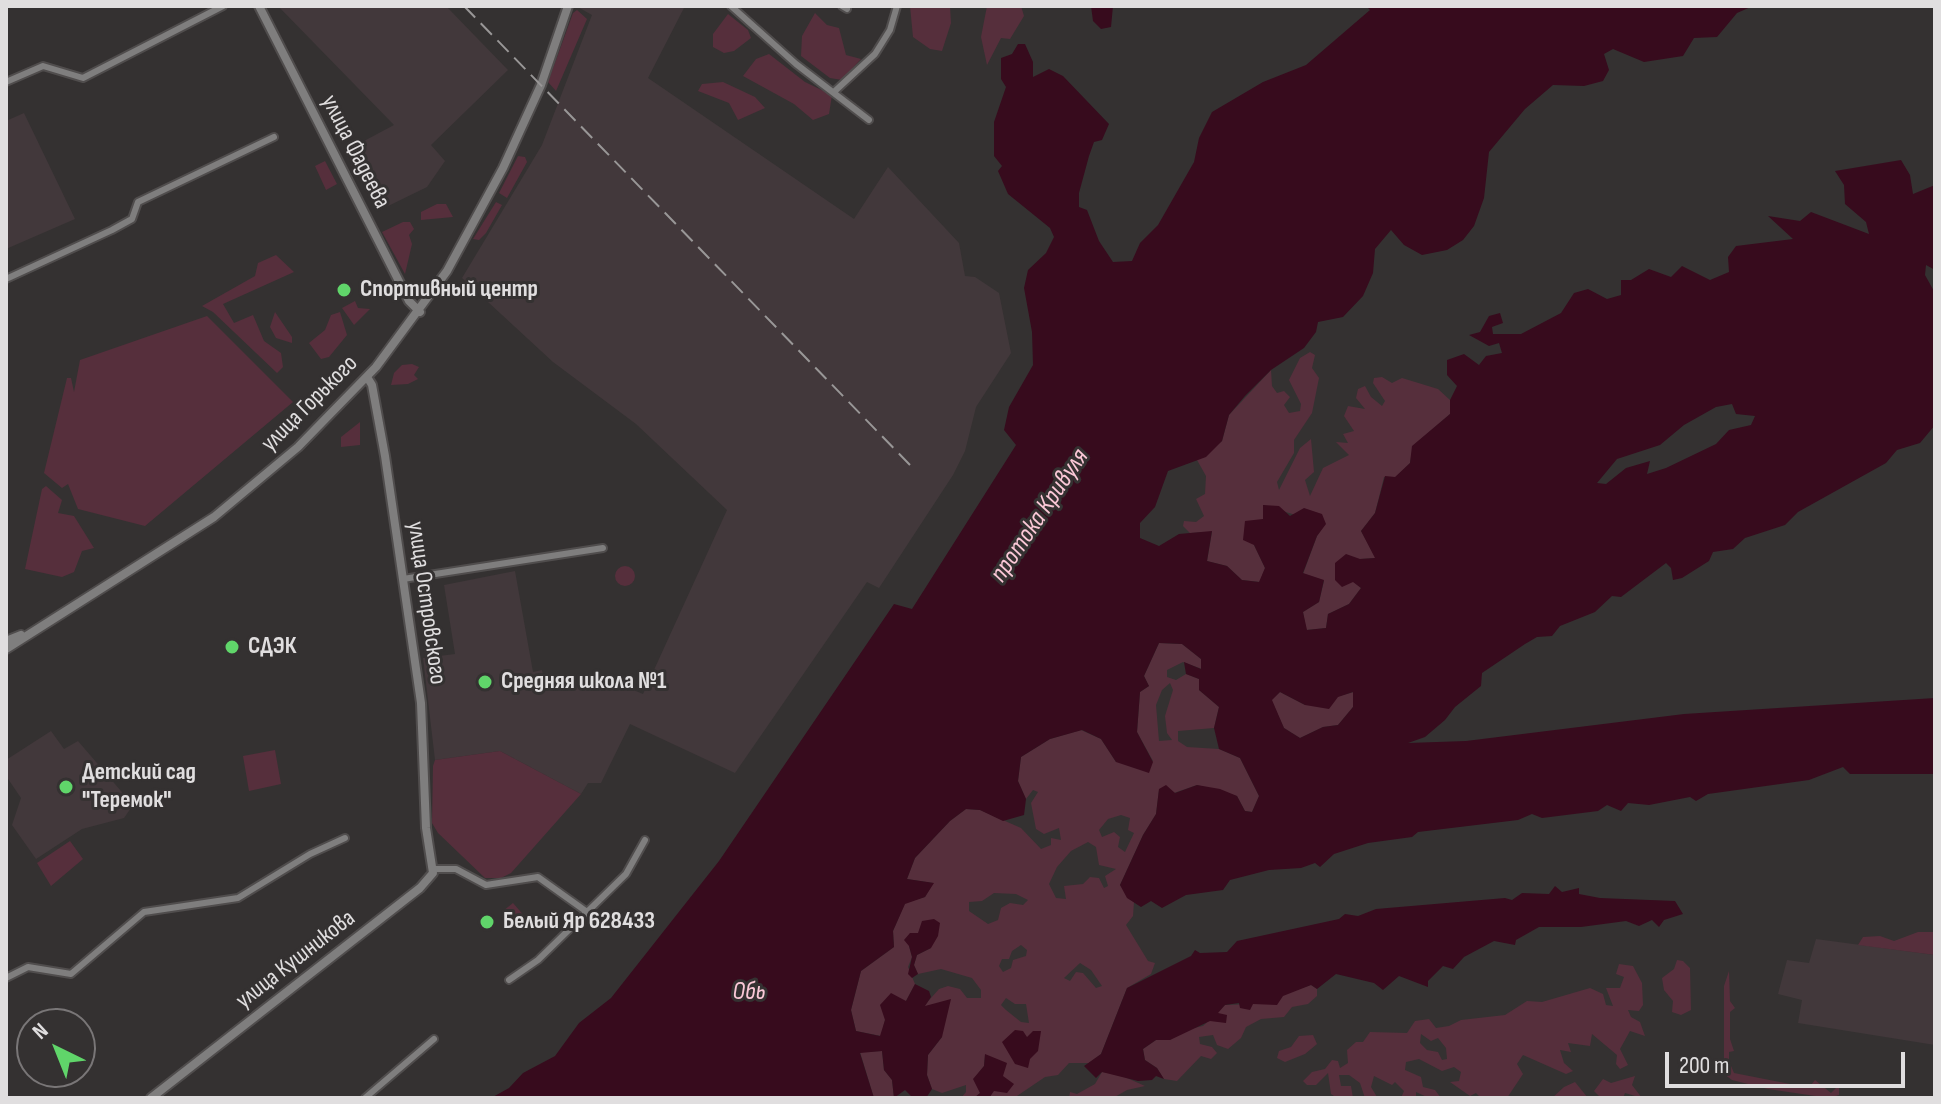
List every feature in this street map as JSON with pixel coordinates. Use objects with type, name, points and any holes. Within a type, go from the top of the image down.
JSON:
[{"type":"street","points":[[6,82],[43,66],[83,78],[223,6]]},
{"type":"street","name":"улица Фадеева","points":[[259,6],[409,301],[420,312]]},
{"type":"street","name":"улица Горького","points":[[6,649],[214,517],[298,447],[367,377],[420,312],[447,271],[523,130],[555,49],[568,6]]},
{"type":"street","points":[[731,6],[796,64],[869,120]]},
{"type":"street","points":[[835,91],[875,54],[890,30],[897,6]]},
{"type":"street","points":[[6,279],[112,230],[132,219],[138,202],[274,137]]},
{"type":"street","name":"улица Островского","points":[[367,377],[375,401],[422,717],[427,837],[433,869]]},
{"type":"street","points":[[403,579],[603,548]]},
{"type":"street","name":"улица Горького","points":[[6,641],[40,627]]},
{"type":"street","points":[[6,978],[28,967],[71,974],[144,912],[238,898],[298,860],[345,838]]},
{"type":"street","points":[[509,980],[538,960],[626,874],[645,840]]},
{"type":"street","points":[[433,869],[456,869],[486,885],[504,884],[527,876],[544,881],[587,912]]},
{"type":"street","name":"улица Кушникова","points":[[151,1098],[420,888],[433,869]]},
{"type":"street","points":[[365,1098],[434,1039]]},
{"type":"shaded area","points":[[278,6],[446,6],[508,70],[431,145],[445,161],[427,187],[380,210],[364,177],[358,177],[351,165],[359,161],[349,149],[394,125]]},
{"type":"shaded area","points":[[576,6],[685,6],[648,78],[854,219],[888,167],[959,243],[965,276],[975,277],[999,293],[1011,353],[976,407],[965,451],[953,475],[879,588],[867,582],[735,773],[630,724],[601,783],[588,783],[581,794],[500,751],[435,760],[423,658],[455,654],[444,585],[515,571],[533,672],[542,670],[545,685],[607,679],[643,694],[727,510],[636,424],[553,362],[462,278],[542,145],[592,15]]},
{"type":"shaded area","points":[[910,6],[950,6],[951,23],[942,51],[930,49],[913,37]]},
{"type":"shaded area","points":[[987,6],[1021,6],[1024,16],[1010,39],[1001,38],[987,65],[981,37]]},
{"type":"shaded area","points":[[577,10],[587,19],[556,91],[548,82],[573,13]]},
{"type":"shaded area","points":[[815,13],[827,25],[839,28],[846,55],[861,59],[842,80],[830,78],[801,56],[802,36]]},
{"type":"shaded area","points":[[728,14],[748,30],[751,38],[734,51],[724,53],[713,47],[713,34]]},
{"type":"shaded area","points":[[769,54],[805,82],[832,95],[829,114],[813,120],[794,104],[743,76],[756,59]]},
{"type":"shaded area","points":[[723,82],[755,97],[765,108],[738,120],[729,103],[698,91],[702,84]]},
{"type":"shaded area","points":[[24,113],[75,219],[6,249],[6,121]]},
{"type":"shaded area","points":[[518,156],[525,157],[527,162],[507,198],[499,193]]},
{"type":"shaded area","points":[[325,161],[337,184],[326,190],[315,166]]},
{"type":"shaded area","points":[[496,202],[502,205],[486,233],[479,240],[473,239]]},
{"type":"shaded area","points":[[437,204],[446,204],[453,217],[421,220],[421,212]]},
{"type":"shaded area","points":[[410,222],[414,229],[409,235],[412,244],[405,274],[382,232]]},
{"type":"shaded area","points":[[276,255],[294,272],[223,304],[234,323],[253,315],[264,341],[281,353],[283,367],[277,373],[213,312],[202,306],[255,276],[258,263]]},
{"type":"shaded area","points":[[355,301],[358,308],[370,309],[354,325],[342,308]]},
{"type":"shaded area","points":[[275,312],[292,337],[292,343],[276,338],[270,327]]},
{"type":"shaded area","points":[[340,312],[347,335],[329,357],[321,359],[309,343],[325,330],[331,315]]},
{"type":"shaded area","points":[[207,316],[293,402],[145,526],[78,509],[68,484],[62,488],[44,473],[67,378],[71,378],[74,392],[80,360]]},
{"type":"shaded area","points":[[1310,352],[1315,355],[1312,368],[1319,378],[1312,413],[1294,440],[1294,453],[1277,482],[1279,490],[1300,448],[1311,439],[1314,472],[1305,480],[1310,496],[1323,468],[1349,455],[1336,442],[1348,443],[1343,434],[1354,431],[1344,416],[1348,406],[1365,409],[1356,398],[1358,389],[1365,386],[1371,397],[1382,406],[1385,401],[1373,383],[1374,378],[1382,377],[1392,383],[1402,378],[1438,389],[1450,400],[1450,414],[1413,446],[1410,463],[1395,478],[1384,477],[1375,513],[1361,531],[1376,558],[1360,559],[1354,582],[1361,588],[1349,604],[1328,614],[1326,628],[1306,630],[1303,612],[1319,602],[1324,581],[1303,574],[1317,536],[1325,524],[1263,505],[1263,519],[1254,545],[1265,568],[1260,582],[1242,580],[1227,566],[1207,561],[1212,532],[1190,533],[1183,526],[1184,521],[1196,522],[1204,516],[1196,499],[1205,494],[1206,476],[1197,460],[1222,441],[1229,415],[1271,370],[1272,386],[1277,393],[1284,391],[1290,397],[1284,405],[1289,413],[1300,411],[1301,404],[1289,380],[1300,358]]},
{"type":"shaded area","points":[[402,365],[419,367],[414,375],[418,379],[408,384],[391,385],[394,373]]},
{"type":"shaded area","points":[[360,422],[360,445],[341,447],[341,437]]},
{"type":"shaded area","points":[[46,486],[62,500],[58,513],[74,516],[94,548],[82,551],[74,572],[62,577],[25,569],[42,489]]},
{"type":"shaded area","points":[[621,566],[629,566],[635,576],[629,586],[621,586],[615,580],[615,572]]},
{"type":"shaded area","points":[[1159,643],[1182,644],[1201,659],[1202,669],[1183,662],[1167,670],[1167,677],[1176,680],[1186,674],[1199,679],[1199,690],[1219,707],[1214,728],[1178,731],[1178,741],[1187,747],[1219,749],[1240,758],[1259,796],[1252,812],[1245,811],[1237,796],[1197,785],[1174,793],[1159,790],[1156,814],[1120,885],[1134,902],[1133,916],[1126,925],[1148,961],[1155,963],[1151,974],[1127,988],[1101,1054],[1089,1063],[1069,1063],[1058,1075],[1045,1077],[1014,1098],[989,1098],[1003,1076],[985,1055],[984,1066],[977,1075],[980,1093],[974,1098],[961,1098],[966,1092],[966,1085],[942,1093],[932,1089],[927,1075],[928,1055],[942,1037],[936,1004],[923,1007],[939,989],[948,986],[960,989],[967,998],[981,998],[981,990],[972,978],[941,969],[918,974],[914,965],[917,955],[931,948],[918,933],[909,946],[912,957],[908,967],[915,984],[906,1001],[885,1020],[881,1036],[856,1031],[851,1010],[861,971],[894,947],[893,931],[905,903],[925,897],[933,883],[907,879],[915,858],[950,821],[966,809],[980,810],[1021,828],[1041,849],[1051,845],[1051,838],[1061,840],[1059,828],[1044,834],[1036,829],[1031,803],[1038,792],[1033,790],[1026,799],[1018,781],[1021,757],[1050,739],[1081,730],[1101,739],[1116,762],[1153,761],[1137,732],[1140,692],[1149,686],[1144,676]],"holes":[[[1170,683],[1173,690],[1165,716],[1167,733],[1172,740],[1159,741],[1156,705],[1162,690]],[[1121,815],[1130,818],[1128,830],[1134,833],[1125,852],[1118,847],[1120,837],[1114,832],[1102,837],[1099,830],[1108,819]],[[1088,842],[1096,847],[1099,865],[1116,869],[1105,876],[1108,886],[1104,888],[1099,878],[1090,877],[1083,884],[1064,886],[1066,899],[1056,898],[1049,884],[1057,867],[1071,851]],[[994,893],[1016,894],[1028,900],[1023,905],[1010,903],[1001,908],[998,920],[988,924],[969,911],[969,902],[982,901]],[[1021,945],[1027,950],[1026,956],[1013,960],[1011,968],[1003,972],[999,966],[1002,959],[1009,959],[1012,951]],[[1080,963],[1091,970],[1102,986],[1096,988],[1083,973],[1076,972],[1070,981],[1064,978]],[[1006,998],[1015,1004],[1026,1004],[1029,1023],[1021,1022],[1001,1005]]]},
{"type":"shaded area","points":[[1280,692],[1305,705],[1354,692],[1353,707],[1338,725],[1323,727],[1300,738],[1284,728],[1271,700]]},
{"type":"shaded area","name":"Детский сад \"Теремок\"","points":[[51,731],[64,749],[78,741],[133,805],[124,818],[82,829],[36,859],[12,825],[21,798],[6,776],[6,760]]},
{"type":"shaded area","points":[[275,750],[281,784],[249,791],[243,756]]},
{"type":"shaded area","points":[[500,751],[581,794],[511,873],[501,878],[485,878],[438,833],[432,823],[433,766],[435,760]]},
{"type":"shaded area","points":[[70,841],[83,859],[51,886],[37,863]]},
{"type":"shaded area","points":[[513,903],[526,918],[515,927],[503,911]]},
{"type":"shaded area","points":[[1918,932],[1935,932],[1935,955],[1858,945],[1863,937],[1880,936],[1894,941]]},
{"type":"shaded area","points":[[1816,939],[1935,955],[1935,1045],[1798,1023],[1802,1000],[1778,994],[1787,960],[1809,963]]},
{"type":"shaded area","points":[[1677,960],[1690,968],[1691,1010],[1681,1015],[1672,1012],[1673,1001],[1664,990],[1662,978],[1674,969]]},
{"type":"shaded area","points":[[1619,964],[1633,966],[1642,983],[1643,1005],[1639,1011],[1628,1010],[1631,1017],[1640,1022],[1645,1036],[1630,1031],[1620,1049],[1628,1065],[1620,1069],[1616,1064],[1617,1055],[1592,1034],[1590,1046],[1568,1043],[1571,1052],[1560,1050],[1564,1063],[1573,1071],[1566,1074],[1523,1055],[1517,1064],[1523,1074],[1507,1098],[1481,1098],[1476,1093],[1470,1096],[1450,1082],[1459,1081],[1461,1072],[1454,1067],[1442,1071],[1419,1059],[1406,1062],[1405,1070],[1421,1077],[1423,1087],[1435,1090],[1441,1098],[1429,1098],[1416,1092],[1416,1098],[1401,1098],[1404,1091],[1395,1082],[1392,1085],[1374,1076],[1371,1087],[1377,1097],[1397,1098],[1365,1098],[1360,1083],[1349,1075],[1339,1075],[1341,1086],[1351,1086],[1353,1098],[1337,1098],[1331,1094],[1328,1073],[1316,1085],[1307,1085],[1303,1081],[1312,1072],[1325,1069],[1332,1060],[1338,1061],[1340,1068],[1348,1063],[1347,1050],[1356,1042],[1363,1042],[1370,1032],[1407,1033],[1415,1021],[1429,1019],[1436,1028],[1449,1026],[1461,1020],[1505,1015],[1527,1001],[1542,1002],[1590,988],[1603,994],[1606,1005],[1613,1006],[1606,988],[1620,988],[1624,977],[1616,974]],"holes":[[[1421,1034],[1431,1041],[1438,1038],[1446,1048],[1447,1059],[1442,1060],[1438,1052],[1427,1050],[1420,1043]]]},
{"type":"shaded area","points":[[1729,971],[1730,1001],[1735,1008],[1730,1012],[1730,1039],[1734,1051],[1729,1052],[1729,1061],[1734,1073],[1795,1085],[1811,1085],[1815,1080],[1831,1093],[1839,1085],[1839,1095],[1829,1098],[1768,1089],[1732,1080],[1724,1074],[1724,986]]},
{"type":"shaded area","points":[[1311,985],[1317,989],[1317,996],[1308,1004],[1292,1007],[1284,1017],[1261,1019],[1246,1027],[1241,1038],[1228,1049],[1217,1045],[1213,1035],[1199,1037],[1200,1044],[1212,1047],[1217,1053],[1211,1059],[1201,1056],[1177,1081],[1164,1079],[1157,1068],[1145,1060],[1143,1049],[1156,1040],[1170,1040],[1184,1030],[1203,1026],[1225,1005],[1253,1004]]},
{"type":"shaded area","points":[[1313,1035],[1317,1044],[1305,1054],[1285,1062],[1277,1058],[1279,1051],[1291,1047],[1299,1036]]},
{"type":"shaded area","points":[[882,1051],[884,1070],[892,1080],[894,1098],[874,1098],[860,1052]]},
{"type":"shaded area","points":[[1102,1072],[1118,1074],[1145,1086],[1127,1090],[1113,1098],[1069,1098],[1070,1092],[1077,1094],[1095,1084]]},
{"type":"shaded area","points":[[1635,1076],[1632,1085],[1642,1098],[1625,1093],[1623,1098],[1601,1098],[1594,1091],[1603,1079],[1611,1083]]},
{"type":"shaded area","points":[[1575,1082],[1588,1098],[1552,1098],[1564,1087]]},
{"type":"water","points":[[1091,6],[1113,6],[1111,27],[1101,29],[1093,21]]},
{"type":"water","points":[[1366,6],[1753,6],[1737,13],[1717,37],[1694,38],[1683,56],[1644,62],[1613,49],[1604,54],[1609,70],[1603,81],[1584,86],[1553,85],[1525,109],[1489,152],[1484,198],[1474,226],[1463,240],[1447,250],[1422,255],[1404,245],[1391,230],[1375,249],[1373,273],[1363,296],[1343,317],[1318,322],[1316,332],[1304,348],[1271,370],[1245,396],[1229,415],[1222,441],[1206,457],[1168,471],[1155,507],[1140,523],[1140,538],[1159,546],[1179,534],[1212,531],[1207,561],[1227,566],[1242,580],[1259,582],[1265,568],[1254,545],[1243,540],[1245,521],[1263,519],[1263,505],[1279,506],[1290,516],[1304,508],[1322,514],[1326,524],[1317,536],[1303,573],[1324,580],[1319,602],[1303,612],[1307,630],[1326,628],[1328,614],[1349,604],[1361,588],[1353,582],[1342,587],[1335,580],[1335,563],[1346,554],[1360,559],[1375,558],[1361,531],[1375,513],[1385,476],[1395,477],[1410,463],[1412,446],[1450,414],[1450,400],[1457,386],[1447,375],[1447,360],[1464,354],[1479,365],[1486,356],[1502,353],[1499,343],[1489,346],[1469,335],[1480,332],[1489,316],[1500,313],[1503,323],[1492,327],[1493,334],[1521,334],[1561,313],[1574,293],[1588,289],[1607,299],[1621,295],[1621,280],[1631,280],[1649,269],[1671,277],[1682,266],[1710,280],[1729,272],[1728,257],[1736,246],[1793,239],[1768,216],[1800,221],[1811,212],[1869,234],[1866,222],[1845,204],[1844,185],[1835,171],[1901,160],[1910,175],[1913,194],[1935,185],[1935,270],[1926,265],[1925,275],[1935,293],[1935,425],[1920,443],[1897,450],[1886,463],[1798,512],[1785,525],[1745,538],[1733,549],[1713,552],[1709,561],[1682,578],[1673,580],[1671,568],[1666,563],[1621,597],[1612,596],[1595,612],[1560,626],[1552,636],[1537,637],[1525,644],[1482,673],[1481,686],[1425,737],[1408,743],[1466,741],[1684,714],[1935,698],[1935,774],[1850,774],[1843,767],[1809,780],[1708,794],[1696,801],[1690,797],[1649,805],[1628,803],[1621,811],[1607,805],[1598,811],[1542,818],[1532,814],[1518,820],[1418,832],[1412,837],[1368,843],[1334,854],[1320,867],[1315,863],[1301,868],[1269,870],[1230,880],[1223,890],[1186,895],[1162,908],[1151,901],[1141,907],[1127,898],[1120,885],[1156,814],[1159,789],[1166,785],[1175,793],[1197,785],[1220,789],[1237,796],[1245,811],[1252,812],[1259,796],[1240,758],[1219,749],[1214,728],[1219,707],[1199,690],[1199,679],[1186,674],[1184,662],[1201,669],[1201,659],[1182,644],[1159,643],[1144,676],[1149,686],[1140,692],[1137,732],[1153,762],[1149,773],[1116,762],[1101,739],[1082,730],[1050,739],[1021,757],[1018,781],[1026,799],[1024,815],[1003,821],[980,810],[966,809],[950,821],[915,858],[907,879],[934,883],[925,897],[905,904],[893,931],[894,947],[861,971],[851,1010],[856,1031],[880,1036],[885,1020],[880,1005],[891,993],[906,1001],[915,984],[929,991],[931,997],[925,1006],[951,999],[942,1037],[928,1055],[927,1075],[932,1089],[926,1098],[913,1098],[905,1090],[894,1098],[892,1080],[884,1070],[882,1051],[860,1053],[874,1098],[491,1098],[509,1088],[523,1073],[555,1056],[579,1023],[611,998],[719,861],[894,604],[912,609],[1016,445],[1004,430],[1009,407],[1033,365],[1032,332],[1024,288],[1028,270],[1046,253],[1054,237],[1050,228],[1008,194],[998,171],[1002,166],[994,156],[994,122],[1006,87],[1001,79],[1001,58],[1012,54],[1018,44],[1025,44],[1033,62],[1033,77],[1049,69],[1063,76],[1109,124],[1102,140],[1094,142],[1079,193],[1079,207],[1087,210],[1099,241],[1113,262],[1132,261],[1140,243],[1158,225],[1194,162],[1199,138],[1212,112],[1263,82],[1306,65],[1370,10]],"holes":[[[1732,404],[1736,414],[1755,416],[1751,425],[1729,430],[1716,444],[1666,468],[1647,474],[1650,461],[1626,468],[1606,484],[1597,483],[1617,459],[1660,445],[1684,425],[1716,407]],[[1280,692],[1305,705],[1329,709],[1338,697],[1353,692],[1353,707],[1338,725],[1323,727],[1300,738],[1284,728],[1272,700]]]},
{"type":"water","points":[[1555,886],[1562,892],[1579,888],[1579,894],[1600,898],[1675,901],[1683,914],[1664,920],[1659,927],[1652,920],[1639,926],[1626,921],[1581,927],[1539,927],[1516,940],[1515,945],[1494,941],[1464,957],[1453,969],[1443,966],[1428,981],[1428,987],[1399,976],[1383,990],[1374,983],[1336,974],[1317,989],[1311,985],[1283,996],[1277,1005],[1253,1004],[1250,1010],[1240,1008],[1239,1003],[1225,1005],[1218,1013],[1227,1015],[1226,1023],[1210,1021],[1170,1040],[1156,1040],[1143,1049],[1145,1060],[1157,1068],[1164,1079],[1156,1076],[1152,1080],[1138,1081],[1102,1072],[1096,1078],[1084,1066],[1101,1054],[1127,988],[1191,956],[1195,950],[1200,953],[1227,952],[1237,941],[1339,919],[1345,914],[1358,916],[1376,909],[1505,898],[1512,900],[1522,893],[1549,894]]},
{"type":"water","points":[[934,919],[940,923],[938,936],[931,948],[917,955],[914,965],[918,974],[912,978],[908,974],[912,957],[904,940],[910,933],[918,933],[922,921]]},
{"type":"water","points":[[1015,1030],[1023,1031],[1027,1037],[1033,1031],[1041,1031],[1038,1051],[1030,1059],[1028,1068],[1015,1064],[1002,1042]]},
{"type":"water","points":[[985,1054],[1007,1063],[1003,1076],[1014,1084],[1007,1093],[994,1091],[989,1098],[974,1098],[980,1093],[973,1079],[984,1066]]},
{"type":"railway","points":[[464,6],[910,465]]},
{"type":"place","name":"Спортивный центр","points":[[344,290]]},
{"type":"place","name":"СДЭК","points":[[232,647]]},
{"type":"place","name":"Средняя школа №1","points":[[485,682]]},
{"type":"place","name":"Детский сад \"Теремок\"","points":[[66,787]]},
{"type":"place","name":"Белый Яр 628433","points":[[487,922]]},
{"type":"water label","name":"протока Кривуля","points":[[1040,516]]},
{"type":"water label","name":"Обь","points":[[749,992]]}]
